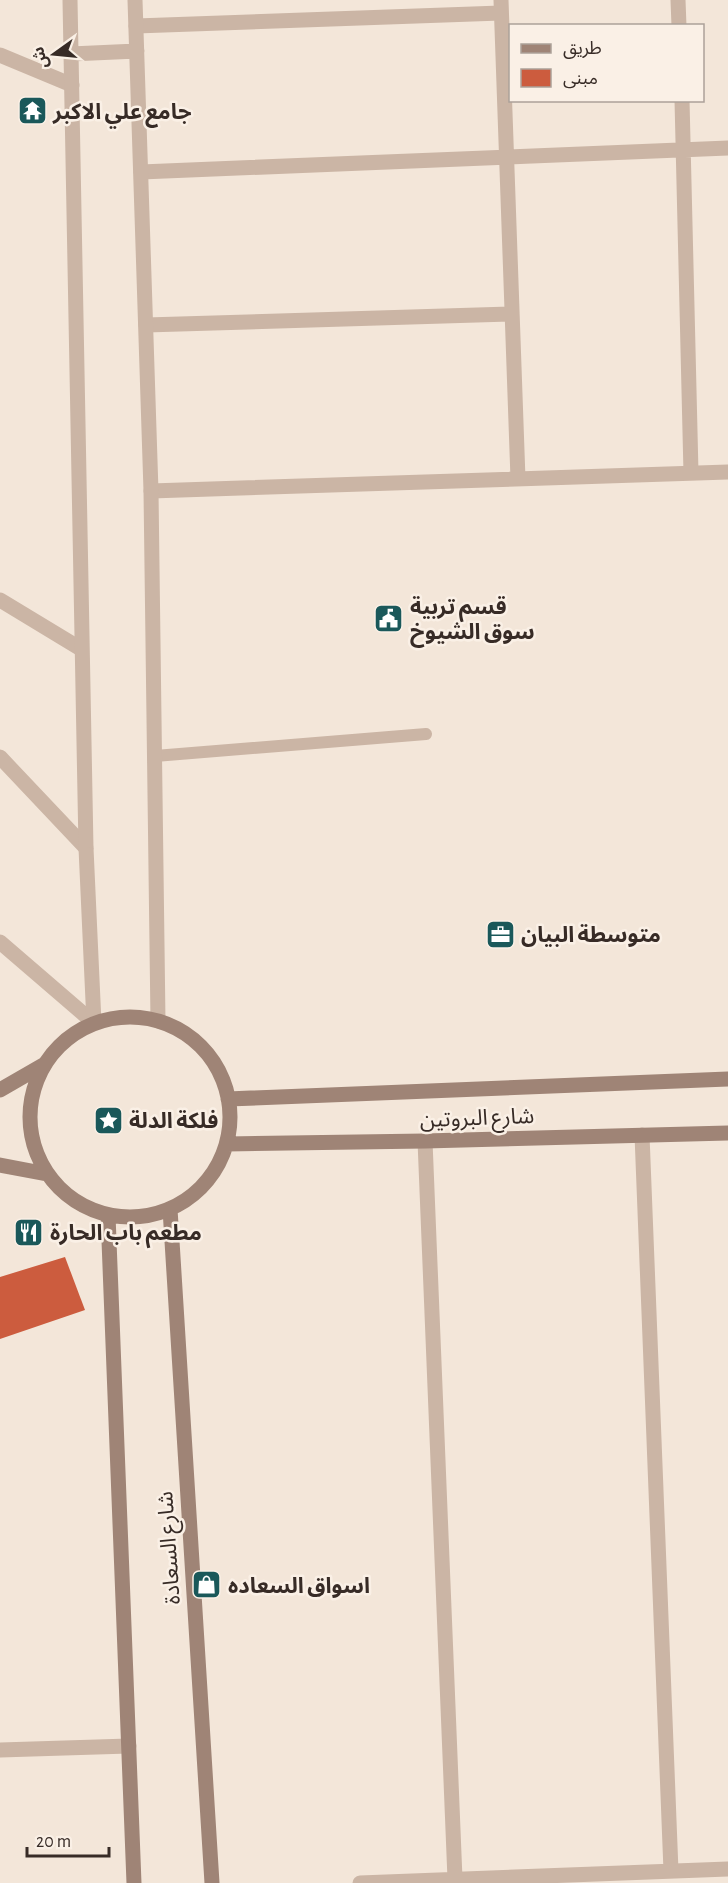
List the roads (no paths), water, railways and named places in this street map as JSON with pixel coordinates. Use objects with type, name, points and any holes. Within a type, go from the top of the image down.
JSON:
[{"type":"main road","points":[[126,1017],[158,1021],[183,1032],[204,1050],[219,1072],[228,1099],[230,1121],[227,1143],[215,1171],[195,1194],[170,1209],[140,1217],[108,1215],[85,1207],[64,1192],[47,1174],[34,1148],[30,1119],[33,1091],[45,1064],[66,1040],[94,1023],[126,1017]]},
{"type":"main road","points":[[0,1090],[45,1064]]},
{"type":"main road","name":"شارع البروتين","points":[[228,1099],[728,1079]]},
{"type":"main road","name":"شارع البروتين","points":[[227,1143],[424,1141],[728,1133]]},
{"type":"main road","points":[[0,1165],[47,1174]]},
{"type":"main road","name":"شارع السعادة","points":[[170,1209],[212,1883]]},
{"type":"main road","name":"شارع السعادة","points":[[108,1215],[134,1883]]},
{"type":"street","points":[[70,0],[81,649],[86,848],[94,1023]]},
{"type":"street","points":[[135,0],[151,491],[158,1021]]},
{"type":"street","points":[[678,0],[679,24]]},
{"type":"street","points":[[136,26],[501,7],[518,479]]},
{"type":"street","points":[[71,54],[137,51]]},
{"type":"street","points":[[0,55],[72,85]]},
{"type":"street","points":[[682,102],[691,473]]},
{"type":"street","points":[[141,172],[728,148]]},
{"type":"street","points":[[146,325],[512,315]]},
{"type":"street","points":[[151,491],[728,472]]},
{"type":"street","points":[[0,600],[81,649]]},
{"type":"street","points":[[0,757],[86,848]]},
{"type":"street","points":[[0,942],[94,1023]]},
{"type":"street","points":[[642,1135],[671,1871]]},
{"type":"street","points":[[424,1141],[455,1879]]},
{"type":"street","points":[[0,1750],[129,1746]]},
{"type":"street","points":[[360,1883],[728,1869]]},
{"type":"lane","points":[[155,756],[426,734]]},
{"type":"place","name":"جامع علي الاكبر","points":[[32,111]]},
{"type":"place","name":"قسم تربية سوق الشيوخ","points":[[389,619]]},
{"type":"place","name":"متوسطة البيان","points":[[500,934]]},
{"type":"place","name":"فلكة الدلة","points":[[108,1120]]},
{"type":"place","name":"مطعم باب الحارة","points":[[29,1232]]},
{"type":"place","name":"اسواق السعاده","points":[[207,1585]]}]
